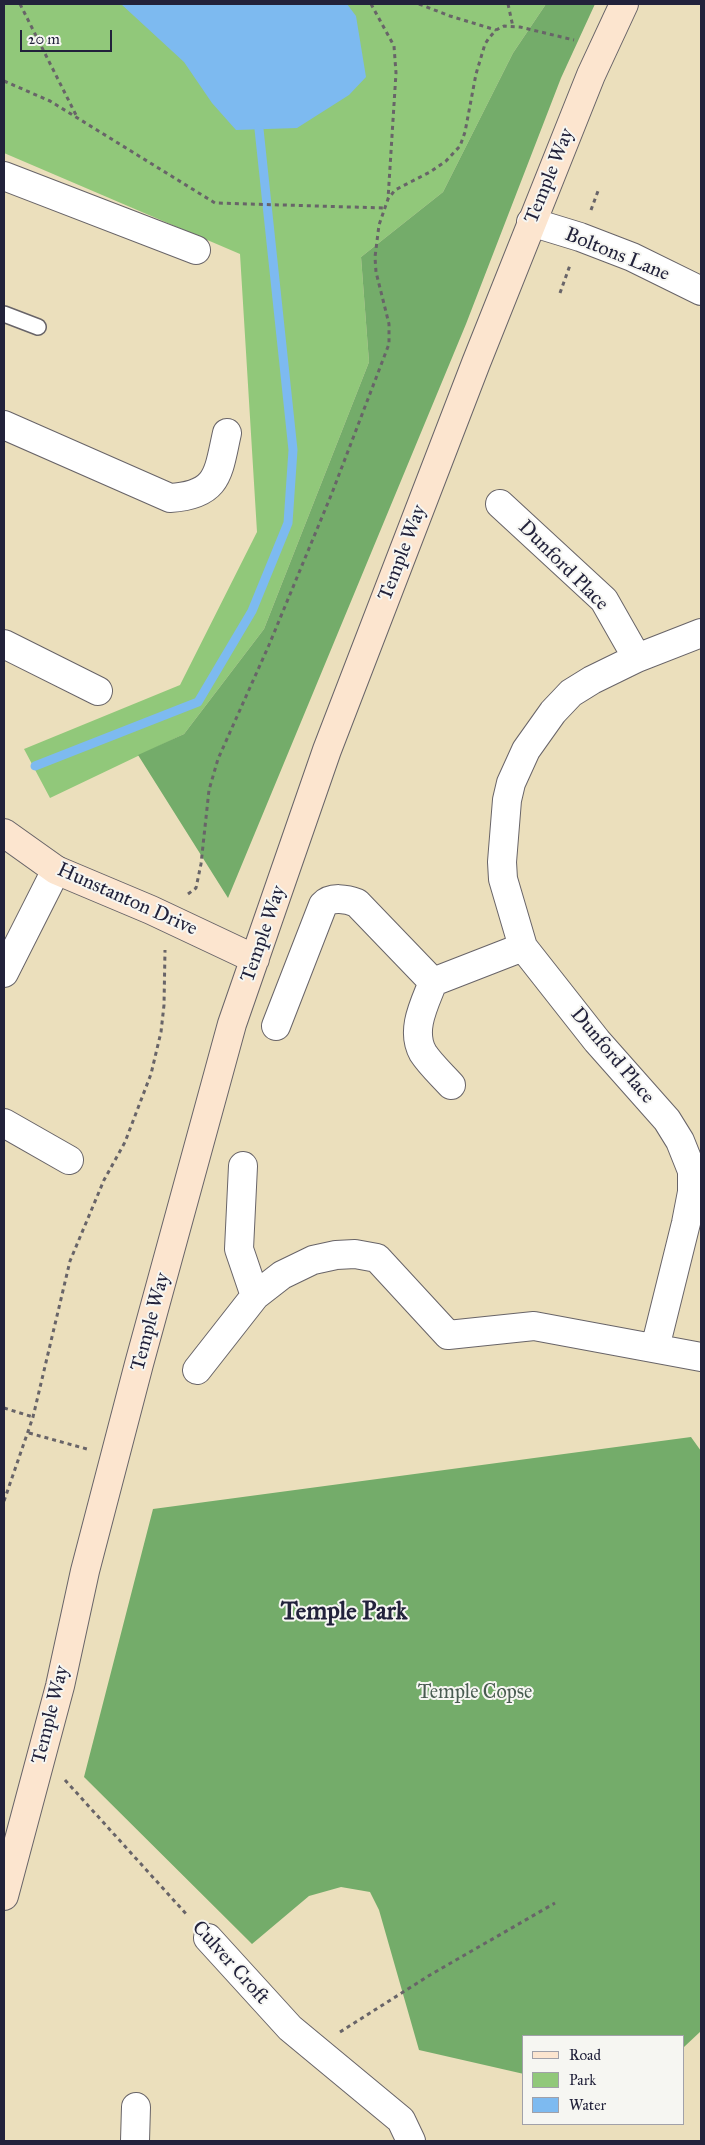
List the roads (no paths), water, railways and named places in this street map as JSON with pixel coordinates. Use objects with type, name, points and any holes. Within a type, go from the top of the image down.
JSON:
[{"type":"street","name":"Temple Way","points":[[4,1896],[60,1686],[85,1571],[141,1355],[232,1024],[327,750],[531,222],[591,75],[624,4]]},
{"type":"street","points":[[4,176],[196,250]]},
{"type":"street","name":"Boltons Lane","points":[[531,222],[632,257],[701,291]]},
{"type":"street","points":[[4,425],[170,498],[196,494],[208,487],[217,476],[227,433]]},
{"type":"street","name":"Dunford Place","points":[[500,504],[604,600],[637,658]]},
{"type":"street","name":"Dunford Place","points":[[655,1348],[686,1223],[696,1172],[667,1120],[597,1041],[523,947],[502,879],[505,821],[511,783],[526,750],[553,712],[571,693],[592,680],[637,658],[701,634]]},
{"type":"street","points":[[4,644],[98,691]]},
{"type":"street","name":"Hunstanton Drive","points":[[4,833],[56,870],[151,910],[255,959]]},
{"type":"street","points":[[4,973],[56,870]]},
{"type":"street","points":[[276,1026],[323,905],[330,900],[347,900],[357,903],[433,982]]},
{"type":"street","points":[[451,1085],[423,1054],[419,1044],[419,1020],[433,982],[523,947]]},
{"type":"street","points":[[4,1123],[70,1160]]},
{"type":"street","points":[[243,1166],[239,1249],[255,1296]]},
{"type":"street","points":[[197,1370],[255,1296],[282,1275],[312,1260],[336,1255],[355,1254],[377,1258],[448,1335],[534,1326],[701,1357]]},
{"type":"street","name":"Culver Croft","points":[[208,1938],[290,2028],[401,2120],[411,2141]]},
{"type":"street","points":[[135,2141],[136,2107]]},
{"type":"lane","points":[[4,314],[38,327]]},
{"type":"water","points":[[121,4],[347,4],[356,16],[366,77],[349,95],[297,128],[236,130],[212,103],[184,62]]},
{"type":"waterway","points":[[35,766],[198,702],[252,611],[288,523],[293,450],[259,129]]},
{"type":"district","name":"Temple Park","points":[[344,1613]]},
{"type":"park label","name":"Temple Copse","points":[[475,1693]]}]
